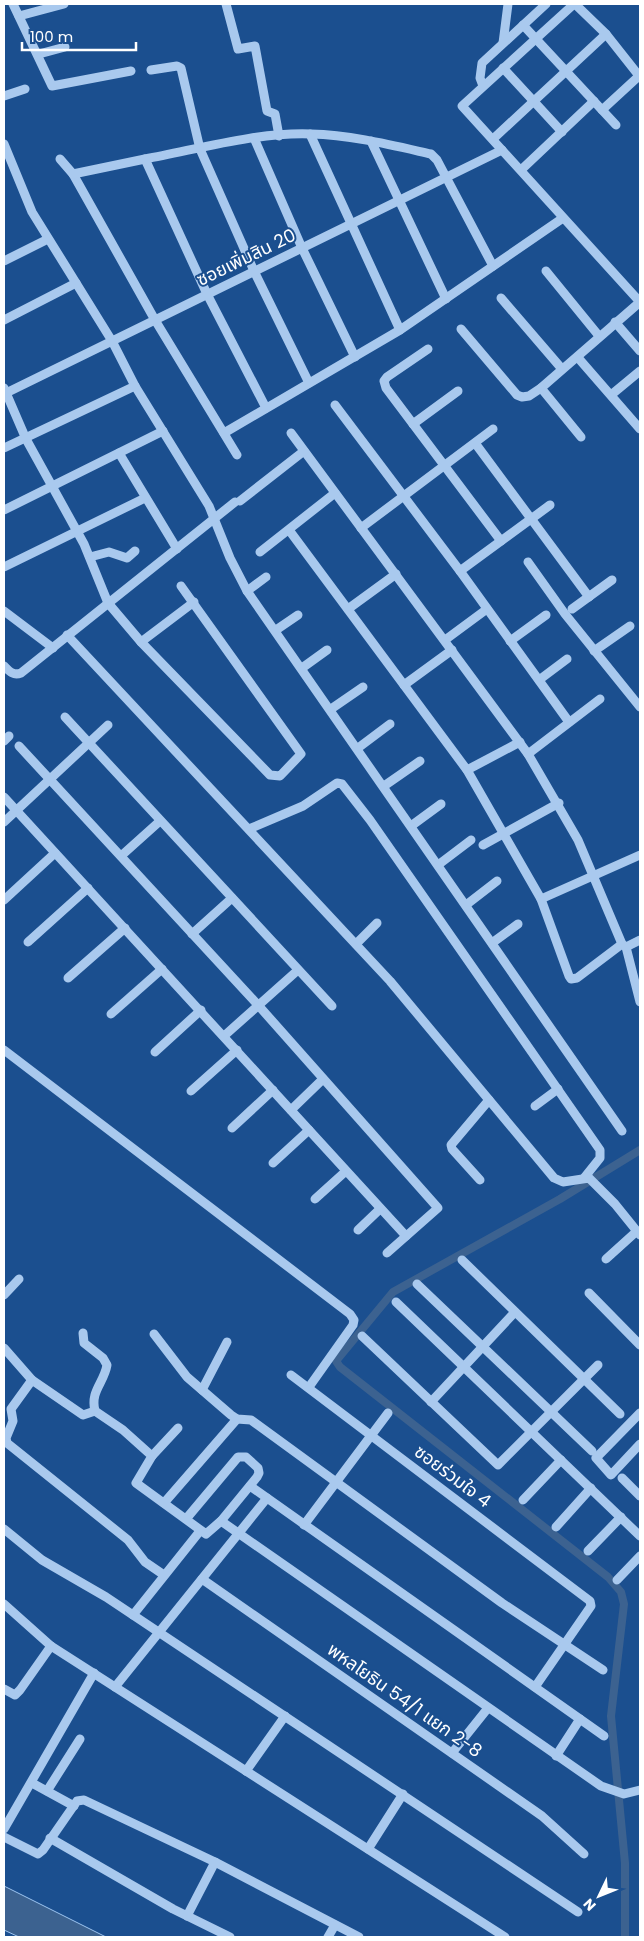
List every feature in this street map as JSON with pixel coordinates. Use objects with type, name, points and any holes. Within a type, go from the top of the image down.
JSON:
[{"type":"street","points":[[13,4],[39,54],[52,86],[131,71]]},
{"type":"street","points":[[19,16],[64,4]]},
{"type":"street","points":[[226,4],[238,49],[255,46],[267,111],[275,114],[279,136]]},
{"type":"street","points":[[483,86],[480,78],[482,64],[546,4]]},
{"type":"street","points":[[461,329],[517,395],[522,397],[529,396],[541,388],[640,302],[462,106],[574,4],[606,34],[640,77],[602,110]]},
{"type":"street","points":[[503,43],[509,5]]},
{"type":"street","points":[[523,25],[567,70],[616,125]]},
{"type":"street","points":[[493,139],[606,34]]},
{"type":"street","points":[[39,54],[65,47]]},
{"type":"street","points":[[151,70],[177,66],[181,68],[200,148],[254,271],[309,383]]},
{"type":"street","points":[[503,68],[562,132]]},
{"type":"street","points":[[4,96],[25,89]]},
{"type":"street","points":[[521,170],[594,101]]},
{"type":"street","points":[[310,134],[400,330]]},
{"type":"street","points":[[74,174],[254,138],[310,134],[371,141],[431,154],[438,160],[493,266]]},
{"type":"street","points":[[254,138],[302,248],[355,357]]},
{"type":"street","points":[[371,141],[446,299]]},
{"type":"street","points":[[4,144],[32,212],[112,340],[135,386],[215,517],[230,558],[247,591],[331,709],[622,1131]]},
{"type":"street","name":"ซอยเพิ่มสิน 20","points":[[5,391],[155,320],[502,150]]},
{"type":"street","points":[[60,159],[74,174],[155,320],[238,455]]},
{"type":"street","points":[[145,159],[206,294],[266,408]]},
{"type":"street","points":[[224,433],[400,330],[563,218]]},
{"type":"street","points":[[5,258],[48,239]]},
{"type":"street","points":[[546,271],[599,336]]},
{"type":"street","points":[[4,320],[76,283]]},
{"type":"street","points":[[501,298],[562,369]]},
{"type":"street","points":[[615,322],[640,352]]},
{"type":"street","points":[[428,349],[387,377],[384,382],[386,388],[501,541]]},
{"type":"street","points":[[580,360],[640,429]]},
{"type":"street","points":[[611,395],[640,371]]},
{"type":"street","points":[[4,448],[135,386]]},
{"type":"street","points":[[541,388],[581,437]]},
{"type":"street","points":[[5,391],[26,439],[90,557],[108,603],[141,642],[270,775],[280,776],[301,754],[181,586]]},
{"type":"street","points":[[413,424],[458,391]]},
{"type":"street","points":[[335,405],[460,571],[569,722]]},
{"type":"street","points":[[360,528],[493,429]]},
{"type":"street","points":[[4,510],[163,430]]},
{"type":"street","points":[[291,433],[520,742],[559,803],[624,946],[640,1002]]},
{"type":"street","points":[[475,443],[589,597]]},
{"type":"street","points":[[4,666],[16,675],[53,648],[215,517],[304,451]]},
{"type":"street","points":[[119,453],[177,549]]},
{"type":"street","points":[[260,552],[335,493]]},
{"type":"street","points":[[4,567],[145,498]]},
{"type":"street","points":[[460,571],[550,505]]},
{"type":"street","points":[[289,530],[467,770],[541,900],[567,972],[571,978],[577,978],[624,946],[640,940]]},
{"type":"street","points":[[90,557],[109,552],[127,558],[135,551]]},
{"type":"street","points":[[528,562],[594,651],[640,707]]},
{"type":"street","points":[[348,609],[396,574]]},
{"type":"street","points":[[247,591],[266,577]]},
{"type":"street","points":[[572,609],[612,580]]},
{"type":"street","points":[[141,642],[194,602]]},
{"type":"street","points":[[446,640],[487,609]]},
{"type":"street","points":[[4,611],[53,648]]},
{"type":"street","points":[[276,630],[298,614]]},
{"type":"street","points":[[510,641],[546,615]]},
{"type":"street","points":[[594,651],[630,626]]},
{"type":"street","points":[[67,635],[356,944],[490,1100],[557,1182],[589,1179],[615,1204],[638,1233],[606,1259]]},
{"type":"street","points":[[302,668],[327,650]]},
{"type":"street","points":[[404,685],[452,650]]},
{"type":"street","points":[[539,680],[567,660]]},
{"type":"street","points":[[331,709],[363,686]]},
{"type":"street","points":[[528,754],[600,699]]},
{"type":"street","points":[[65,717],[332,1006]]},
{"type":"street","points":[[358,748],[390,724]]},
{"type":"street","points":[[4,822],[108,725]]},
{"type":"street","points":[[467,770],[520,742]]},
{"type":"street","points":[[19,746],[258,1005],[438,1208],[387,1252]]},
{"type":"street","points":[[384,786],[420,761]]},
{"type":"street","points":[[249,829],[303,806],[337,783],[342,784],[370,820],[600,1150],[600,1158],[589,1179]]},
{"type":"street","points":[[4,798],[201,1010],[406,1236]]},
{"type":"street","points":[[483,845],[559,803]]},
{"type":"street","points":[[411,826],[441,804]]},
{"type":"street","points":[[121,856],[160,821]]},
{"type":"street","points":[[438,865],[471,840]]},
{"type":"street","points":[[4,900],[55,852]]},
{"type":"street","points":[[541,900],[640,855]]},
{"type":"street","points":[[466,905],[496,881]]},
{"type":"street","points":[[28,942],[88,888]]},
{"type":"street","points":[[192,934],[232,898]]},
{"type":"street","points":[[356,944],[376,923]]},
{"type":"street","points":[[492,943],[518,924]]},
{"type":"street","points":[[68,978],[125,928]]},
{"type":"street","points":[[111,1014],[162,969]]},
{"type":"street","points":[[224,1036],[298,970]]},
{"type":"street","points":[[155,1052],[201,1010]]},
{"type":"street","points":[[4,1050],[350,1314],[354,1320],[353,1325],[309,1387]]},
{"type":"street","points":[[192,1091],[237,1050]]},
{"type":"street","points":[[291,1110],[324,1079]]},
{"type":"street","points":[[535,1106],[558,1089]]},
{"type":"street","points":[[232,1128],[273,1090]]},
{"type":"street","points":[[480,1180],[452,1149],[452,1145],[490,1100]]},
{"type":"street","points":[[273,1163],[309,1130]]},
{"type":"street","points":[[315,1199],[346,1171]]},
{"type":"street","points":[[358,1230],[380,1209]]},
{"type":"street","points":[[462,1260],[620,1414]]},
{"type":"street","points":[[4,1295],[19,1279]]},
{"type":"street","points":[[417,1284],[592,1451]]},
{"type":"street","points":[[589,1293],[640,1344]]},
{"type":"street","points":[[396,1302],[640,1536]]},
{"type":"street","points":[[431,1402],[516,1312]]},
{"type":"street","points":[[83,1333],[84,1343],[102,1358],[107,1366],[95,1389],[93,1400],[95,1410],[123,1430],[152,1456]]},
{"type":"street","points":[[154,1334],[187,1377],[238,1419],[251,1420],[502,1603],[602,1670]]},
{"type":"street","points":[[362,1336],[495,1464],[500,1465],[550,1411],[598,1365]]},
{"type":"street","points":[[202,1390],[227,1342]]},
{"type":"street","points":[[4,1348],[32,1380],[83,1415],[95,1410]]},
{"type":"street","name":"ซอยร่วมใจ 4","points":[[291,1376],[309,1387],[587,1597],[591,1606],[564,1644]]},
{"type":"street","points":[[32,1380],[11,1409],[13,1421],[6,1438],[7,1443],[128,1540],[145,1562],[164,1575]]},
{"type":"street","points":[[640,1412],[596,1458],[611,1475],[640,1444]]},
{"type":"street","points":[[304,1525],[388,1413]]},
{"type":"street","points":[[164,1503],[238,1419]]},
{"type":"street","points":[[178,1428],[152,1456],[136,1483],[200,1531],[209,1533],[250,1486],[259,1470],[246,1457],[241,1456],[186,1519]]},
{"type":"street","points":[[523,1500],[561,1460]]},
{"type":"street","points":[[622,1478],[640,1496]]},
{"type":"street","points":[[250,1486],[604,1736]]},
{"type":"street","points":[[556,1527],[591,1488]]},
{"type":"street","points":[[115,1687],[267,1498]]},
{"type":"street","points":[[588,1551],[621,1517]]},
{"type":"street","points":[[221,1520],[238,1534],[556,1756],[610,1791],[624,1794],[640,1790]]},
{"type":"street","points":[[4,1529],[42,1560],[106,1596],[578,1912]]},
{"type":"street","points":[[132,1615],[200,1531]]},
{"type":"street","points":[[617,1580],[640,1556]]},
{"type":"street","name":"พหลโยธิน 54/1 แยก 2-8","points":[[202,1579],[542,1816],[584,1854]]},
{"type":"street","points":[[4,1604],[51,1646],[505,1937]]},
{"type":"street","points":[[535,1687],[564,1644]]},
{"type":"street","points":[[4,1689],[14,1695],[20,1690],[51,1646]]},
{"type":"street","points":[[4,1829],[94,1673]]},
{"type":"street","points":[[452,1753],[475,1727],[488,1708]]},
{"type":"street","points":[[246,1771],[285,1716]]},
{"type":"street","points":[[556,1756],[580,1719]]},
{"type":"street","points":[[48,1791],[80,1738]]},
{"type":"street","points":[[32,1782],[74,1806]]},
{"type":"street","points":[[368,1849],[403,1794]]},
{"type":"street","points":[[4,1837],[38,1854],[43,1850],[80,1799],[215,1862],[359,1937]]},
{"type":"street","points":[[50,1838],[187,1916],[230,1937]]},
{"type":"street","points":[[187,1916],[215,1862]]},
{"type":"street","points":[[328,1937],[335,1925]]},
{"type":"water","points":[[4,1886],[106,1937],[19,1937],[4,1930]]},
{"type":"waterway","points":[[625,1937],[625,1863],[611,1716],[624,1604],[621,1592],[608,1577],[340,1367],[336,1361],[393,1292],[560,1199],[640,1150]]}]
